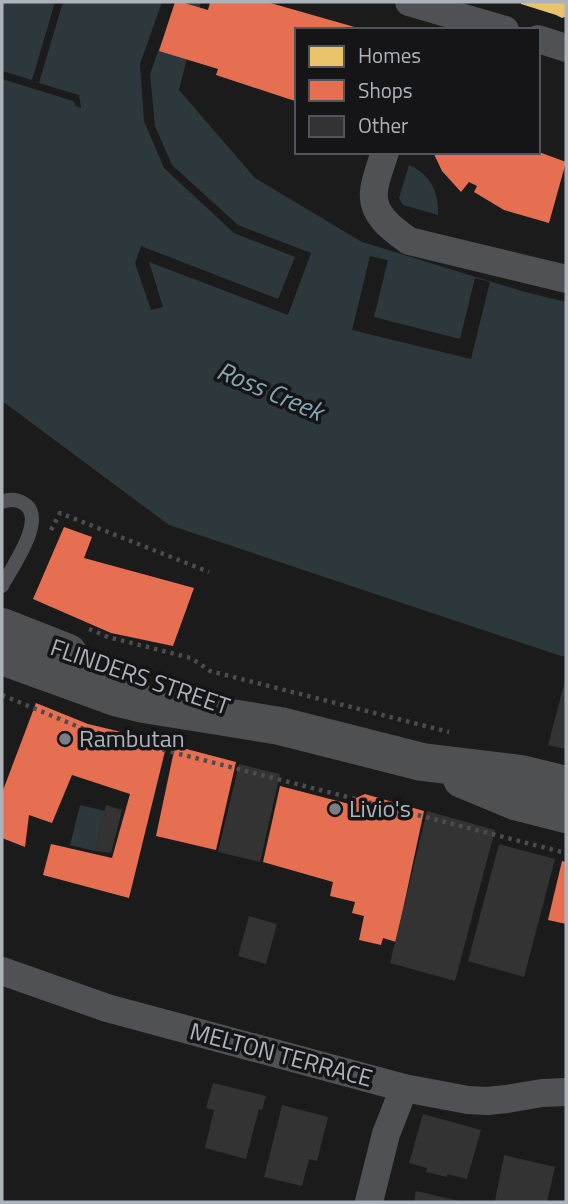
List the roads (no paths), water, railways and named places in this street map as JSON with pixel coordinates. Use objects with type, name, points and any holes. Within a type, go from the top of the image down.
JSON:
[{"type":"main road","name":"FLINDERS STREET","points":[[2,634],[64,651],[280,726],[422,762],[521,774],[566,785]]},
{"type":"main road","name":"FLINDERS STREET","points":[[422,762],[515,802],[566,814]]},
{"type":"street","points":[[421,10],[497,28]]},
{"type":"street","points":[[540,40],[566,48]]},
{"type":"street","points":[[384,154],[373,193],[377,210],[392,229],[409,241],[566,279]]},
{"type":"street","name":"MELTON TERRACE","points":[[2,971],[107,1008],[404,1088],[487,1101],[566,1092]]},
{"type":"street","points":[[369,1202],[386,1134],[404,1088]]},
{"type":"lane","points":[[2,502],[13,499],[21,501],[31,510],[33,518],[30,534],[2,586]]},
{"type":"water","name":"Ross Creek","points":[[2,2],[201,2],[179,90],[255,178],[362,242],[566,302],[566,656],[169,525],[2,401]]},
{"type":"water","points":[[409,165],[423,174],[432,185],[437,199],[438,215],[403,205],[399,198]]},
{"type":"water","points":[[80,805],[105,811],[95,851],[70,845]]},
{"type":"place","name":"Rambutan","points":[[65,739]]},
{"type":"place","name":"Livio's","points":[[335,809]]}]
